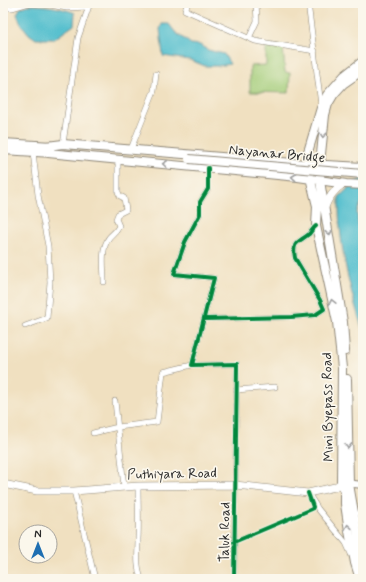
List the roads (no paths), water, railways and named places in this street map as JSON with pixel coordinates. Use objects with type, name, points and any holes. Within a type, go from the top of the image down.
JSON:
[{"type":"main road","points":[[345,483],[347,377],[343,322],[320,181],[321,154],[323,109],[327,95],[332,87],[363,61]]},
{"type":"main road","points":[[323,109],[343,84],[363,70]]},
{"type":"main road","name":"Mini Byepass Road","points":[[323,109],[308,152],[307,165],[317,206],[316,226],[337,322],[342,368],[345,504],[359,563],[360,579]]},
{"type":"main road","points":[[3,143],[118,159],[363,185]]},
{"type":"main road","points":[[3,150],[33,152],[63,144],[307,165],[363,167]]},
{"type":"main road","name":"Nayanar Bridge","points":[[48,149],[189,158],[363,174]]},
{"type":"main road","points":[[287,163],[300,158],[308,152]]},
{"type":"main road","points":[[325,206],[333,191],[345,184]]},
{"type":"main road","name":"Puthiyara Road","points":[[3,484],[37,491],[74,492],[138,486],[236,485],[308,493],[335,487],[345,483]]},
{"type":"street","points":[[3,8],[12,8],[29,3],[67,8],[89,5],[78,38],[63,144]]},
{"type":"street","points":[[188,3],[186,10],[255,41],[315,51]]},
{"type":"street","points":[[249,38],[257,21],[256,3]]},
{"type":"street","points":[[308,3],[323,109]]},
{"type":"street","points":[[131,149],[154,91],[156,74]]},
{"type":"street","points":[[25,326],[47,318],[50,282],[48,246],[38,195],[33,152]]},
{"type":"street","points":[[104,282],[105,245],[108,238],[116,232],[119,226],[116,219],[118,214],[126,210],[124,198],[120,196],[118,192],[118,159]]},
{"type":"street","points":[[93,433],[118,427],[157,422],[163,372],[192,365],[214,278],[174,274],[186,242],[200,214],[200,202],[208,189],[208,168]]},
{"type":"street","points":[[204,319],[291,317],[315,315],[324,309],[295,258],[294,250],[298,240],[309,234],[316,226]]},
{"type":"street","name":"Taluk Road","points":[[192,365],[237,364],[234,579]]},
{"type":"street","points":[[236,390],[275,387]]},
{"type":"street","points":[[115,400],[124,487]]},
{"type":"street","points":[[345,483],[363,485]]},
{"type":"street","points":[[138,486],[137,553],[138,569],[141,579]]},
{"type":"street","points":[[74,492],[93,579]]},
{"type":"street","points":[[308,493],[318,509],[346,543],[359,563]]},
{"type":"water","points":[[28,5],[40,5],[64,9],[75,13],[74,25],[54,39],[36,39],[29,34],[21,24],[17,14],[20,8]]},
{"type":"water","points":[[162,24],[169,24],[175,32],[191,44],[200,45],[208,50],[224,54],[230,64],[205,66],[190,60],[163,56],[160,29]]},
{"type":"water","points":[[363,178],[363,199],[357,212],[363,275],[363,331],[345,265],[340,231],[339,197],[354,183]]}]
